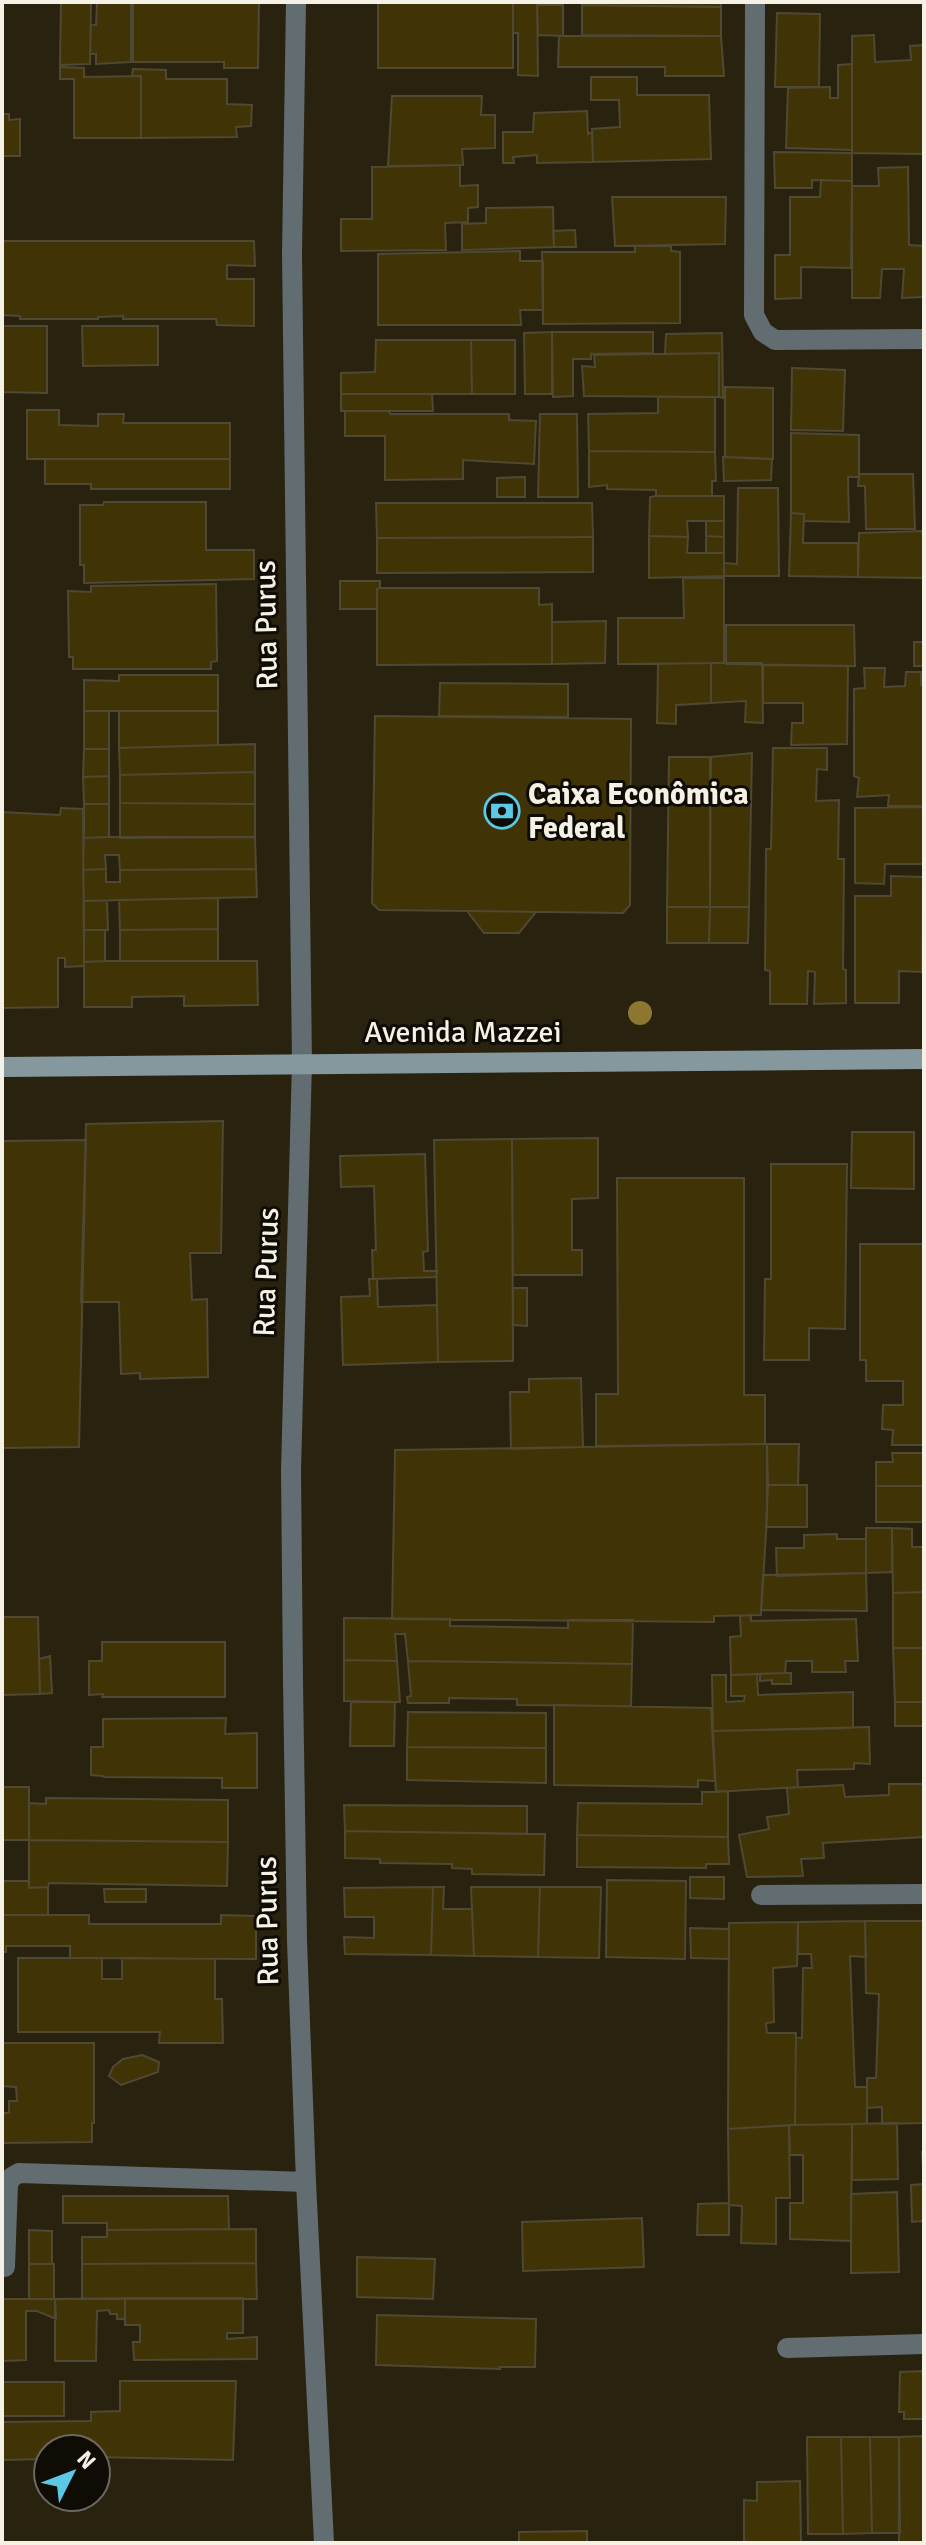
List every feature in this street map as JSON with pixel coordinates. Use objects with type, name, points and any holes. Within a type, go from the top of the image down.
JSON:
[{"type":"street","name":"Rua Purus","points":[[296,2],[292,253],[302,1063],[291,1470],[297,1941],[324,2543]]},
{"type":"street","points":[[755,2],[754,315],[763,332],[775,340],[924,339]]},
{"type":"street","name":"Avenida Mazzei","points":[[2,1067],[924,1059]]},
{"type":"street","points":[[761,1895],[924,1894]]},
{"type":"street","points":[[5,2267],[8,2184],[19,2173],[306,2182]]},
{"type":"street","points":[[787,2348],[924,2344]]},
{"type":"building","points":[[61,2],[91,2],[90,64],[60,65]]},
{"type":"building","points":[[131,2],[131,62],[96,64],[96,54],[90,54],[91,24],[96,25],[97,3]]},
{"type":"building","points":[[133,2],[259,3],[258,68],[224,68],[224,62],[133,62]]},
{"type":"building","points":[[378,2],[513,2],[513,68],[378,68]]},
{"type":"building","points":[[513,2],[537,2],[538,76],[518,75],[518,33],[513,33]]},
{"type":"building","points":[[582,2],[721,2],[721,7],[582,5]]},
{"type":"building","points":[[537,5],[563,5],[563,36],[538,35]]},
{"type":"building","points":[[582,5],[721,7],[721,36],[582,35]]},
{"type":"building","points":[[777,13],[820,14],[819,87],[775,87]]},
{"type":"building","points":[[874,35],[875,62],[911,60],[910,46],[924,45],[924,154],[852,153],[852,36]]},
{"type":"building","points":[[559,36],[721,36],[724,76],[665,76],[665,67],[558,67]]},
{"type":"building","points":[[852,64],[852,150],[786,148],[788,88],[830,87],[830,98],[838,98],[838,65]]},
{"type":"building","points":[[60,67],[84,68],[84,77],[141,76],[141,138],[74,138],[74,79],[60,79]]},
{"type":"building","points":[[133,69],[166,70],[166,79],[227,79],[227,104],[252,105],[251,126],[236,127],[237,137],[141,138],[141,76],[132,76]]},
{"type":"building","points":[[591,77],[637,77],[637,95],[709,95],[711,159],[593,162],[592,129],[620,127],[619,100],[591,100]]},
{"type":"building","points":[[392,96],[482,96],[481,115],[495,115],[495,148],[462,149],[463,165],[388,166]]},
{"type":"building","points":[[587,111],[588,134],[592,132],[593,162],[537,163],[537,155],[513,157],[514,163],[503,163],[503,132],[533,132],[534,113]]},
{"type":"building","points":[[2,114],[9,114],[9,120],[20,119],[20,156],[2,156]]},
{"type":"building","points":[[774,152],[852,153],[852,181],[812,180],[812,188],[775,188]]},
{"type":"building","points":[[460,165],[460,186],[478,185],[478,207],[468,208],[468,222],[445,223],[446,250],[341,251],[341,219],[372,219],[372,167]]},
{"type":"building","points":[[908,167],[909,245],[924,246],[924,297],[902,298],[904,269],[882,269],[880,298],[852,298],[852,186],[879,186],[878,168]]},
{"type":"building","points":[[821,180],[852,181],[851,268],[801,267],[801,298],[775,299],[775,255],[790,255],[790,197],[820,197]]},
{"type":"building","points":[[612,197],[726,197],[725,244],[615,246]]},
{"type":"building","points":[[553,207],[554,247],[462,250],[462,224],[486,223],[486,208]]},
{"type":"building","points":[[575,230],[576,247],[554,247],[553,231]]},
{"type":"building","points":[[2,241],[254,241],[255,266],[227,265],[227,279],[254,279],[254,326],[217,325],[216,319],[123,319],[123,316],[20,319],[20,316],[2,315]]},
{"type":"building","points":[[635,246],[671,246],[671,251],[680,252],[680,323],[543,324],[542,252],[635,252]]},
{"type":"building","points":[[520,251],[520,261],[543,261],[543,310],[520,310],[521,325],[378,325],[378,254]]},
{"type":"building","points":[[2,326],[47,326],[47,393],[2,392]]},
{"type":"building","points":[[82,326],[158,326],[158,365],[83,366]]},
{"type":"building","points":[[552,332],[653,332],[653,353],[591,354],[591,359],[573,359],[573,396],[553,397]]},
{"type":"building","points":[[552,332],[552,394],[525,394],[524,333]]},
{"type":"building","points":[[722,333],[723,398],[719,397],[719,353],[665,354],[666,334]]},
{"type":"building","points":[[376,340],[471,340],[472,394],[341,394],[341,373],[375,372]]},
{"type":"building","points":[[471,340],[515,340],[515,394],[472,394]]},
{"type":"building","points":[[719,353],[719,397],[584,396],[582,366],[595,367],[594,355]]},
{"type":"building","points":[[792,368],[845,370],[843,431],[791,430]]},
{"type":"building","points":[[725,387],[773,388],[773,459],[725,457]]},
{"type":"building","points":[[341,394],[432,394],[433,411],[341,411]]},
{"type":"building","points":[[658,397],[715,397],[715,452],[589,451],[588,414],[658,413]]},
{"type":"building","points":[[27,410],[59,410],[59,425],[98,426],[98,414],[124,414],[123,423],[230,423],[230,459],[27,459]]},
{"type":"building","points":[[345,411],[509,414],[509,420],[536,421],[534,464],[463,460],[463,479],[385,480],[385,436],[345,436]]},
{"type":"building","points":[[540,414],[577,414],[578,497],[538,497]]},
{"type":"building","points":[[791,433],[859,435],[859,477],[848,477],[849,522],[804,521],[804,514],[791,513]]},
{"type":"building","points":[[589,451],[715,452],[716,481],[712,481],[712,496],[656,496],[656,490],[607,489],[607,485],[589,487]]},
{"type":"building","points":[[723,457],[772,459],[771,480],[724,481]]},
{"type":"building","points":[[45,459],[230,459],[230,489],[91,489],[91,484],[45,484]]},
{"type":"building","points":[[859,474],[913,474],[915,529],[866,529],[865,486],[858,486]]},
{"type":"building","points":[[525,477],[525,497],[497,497],[497,478]]},
{"type":"building","points":[[738,488],[778,488],[779,576],[724,576],[724,563],[737,564]]},
{"type":"building","points":[[724,496],[724,521],[687,521],[688,537],[649,536],[650,497]]},
{"type":"building","points":[[104,502],[206,502],[206,550],[254,550],[254,579],[84,583],[84,565],[80,565],[80,505],[103,505]]},
{"type":"building","points":[[376,503],[592,503],[593,537],[377,538]]},
{"type":"building","points":[[791,513],[804,514],[803,543],[858,543],[858,577],[789,576]]},
{"type":"building","points":[[706,521],[724,521],[724,537],[706,536]]},
{"type":"building","points":[[924,531],[924,578],[858,577],[859,533]]},
{"type":"building","points":[[649,536],[688,537],[687,553],[724,553],[724,576],[649,578]]},
{"type":"building","points":[[706,536],[724,537],[724,553],[706,553]]},
{"type":"building","points":[[593,537],[593,572],[377,573],[377,538]]},
{"type":"building","points":[[683,578],[724,578],[724,663],[618,664],[618,618],[684,618]]},
{"type":"building","points":[[340,581],[380,581],[377,609],[340,609]]},
{"type":"building","points":[[216,584],[217,661],[211,662],[211,669],[73,669],[73,657],[69,657],[68,591],[91,592],[91,586]]},
{"type":"building","points":[[539,588],[539,605],[552,604],[552,664],[377,665],[377,589]]},
{"type":"building","points":[[606,621],[605,663],[552,664],[552,622]]},
{"type":"building","points":[[726,625],[854,625],[855,666],[726,664]]},
{"type":"building","points":[[914,642],[924,642],[924,666],[914,666]]},
{"type":"building","points":[[711,663],[762,663],[763,723],[745,722],[746,701],[711,703]]},
{"type":"building","points":[[711,663],[711,703],[676,705],[676,724],[657,723],[658,664]]},
{"type":"building","points":[[763,665],[848,666],[847,744],[791,745],[792,723],[803,723],[803,703],[763,703]]},
{"type":"building","points":[[864,668],[885,668],[884,687],[905,686],[906,672],[921,672],[921,685],[924,684],[924,806],[888,806],[889,795],[857,797],[859,778],[854,776],[854,689],[865,688]]},
{"type":"building","points":[[119,675],[218,675],[218,711],[84,711],[84,680],[119,681]]},
{"type":"building","points":[[440,683],[568,684],[568,717],[439,716]]},
{"type":"building","points":[[84,711],[109,711],[109,749],[84,749]]},
{"type":"building","points":[[119,711],[218,711],[218,745],[119,748]]},
{"type":"building","name":"Caixa Econômica Federal","points":[[375,716],[631,719],[630,905],[623,913],[379,910],[372,903]]},
{"type":"building","points":[[255,744],[255,772],[120,775],[119,748]]},
{"type":"building","points":[[773,748],[827,748],[827,770],[817,769],[816,801],[839,800],[838,859],[844,859],[843,969],[846,970],[846,1003],[814,1004],[815,972],[808,971],[807,1004],[770,1004],[770,971],[765,970],[766,849],[771,849]]},
{"type":"building","points":[[84,749],[109,749],[109,776],[83,777]]},
{"type":"building","points":[[752,753],[749,907],[710,907],[711,757]]},
{"type":"building","points":[[669,757],[710,757],[710,907],[667,907]]},
{"type":"building","points":[[255,772],[255,804],[120,803],[120,775]]},
{"type":"building","points":[[109,776],[109,804],[84,804],[83,777]]},
{"type":"building","points":[[120,803],[255,804],[255,837],[120,838]]},
{"type":"building","points":[[84,804],[109,804],[109,837],[84,838]]},
{"type":"building","points":[[924,807],[924,864],[885,864],[884,884],[855,883],[855,808]]},
{"type":"building","points":[[61,808],[83,809],[84,966],[65,967],[65,958],[58,958],[58,1007],[2,1008],[2,812],[60,815]]},
{"type":"building","points":[[255,837],[256,869],[120,870],[119,855],[105,855],[106,869],[83,870],[84,838]]},
{"type":"building","points":[[106,869],[106,882],[120,882],[120,870],[256,869],[257,897],[84,901],[83,870]]},
{"type":"building","points":[[891,876],[923,877],[922,972],[899,971],[899,1003],[855,1003],[855,896],[891,896]]},
{"type":"building","points":[[218,898],[218,929],[120,930],[119,900]]},
{"type":"building","points":[[84,901],[107,901],[108,930],[84,930]]},
{"type":"building","points":[[667,907],[710,907],[709,943],[667,943]]},
{"type":"building","points":[[710,907],[749,907],[748,943],[709,943]]},
{"type":"building","points":[[467,911],[536,912],[519,933],[484,933]]},
{"type":"building","points":[[218,929],[218,961],[120,961],[120,930]]},
{"type":"building","points":[[84,930],[105,930],[105,961],[84,962]]},
{"type":"building","points":[[257,961],[258,1005],[184,1006],[184,996],[132,997],[132,1007],[84,1007],[84,962]]},
{"type":"building","points":[[223,1121],[221,1253],[190,1253],[192,1300],[207,1299],[208,1377],[140,1379],[140,1373],[121,1374],[119,1302],[81,1302],[86,1124]]},
{"type":"building","points":[[852,1132],[914,1132],[914,1189],[851,1188]]},
{"type":"building","points":[[598,1138],[598,1198],[572,1199],[572,1250],[582,1250],[582,1275],[513,1275],[512,1139]]},
{"type":"building","points":[[512,1139],[513,1361],[438,1362],[434,1140]]},
{"type":"building","points":[[86,1140],[79,1447],[2,1448],[2,1141]]},
{"type":"building","points":[[425,1154],[428,1251],[423,1252],[424,1271],[437,1271],[436,1277],[373,1279],[372,1250],[376,1250],[374,1186],[341,1187],[340,1156]]},
{"type":"building","points":[[771,1164],[847,1164],[845,1329],[809,1328],[809,1360],[764,1360],[765,1279],[771,1279]]},
{"type":"building","points":[[617,1178],[744,1178],[744,1395],[765,1395],[765,1444],[596,1446],[596,1394],[618,1394]]},
{"type":"building","points":[[860,1244],[924,1244],[924,1445],[892,1445],[893,1430],[882,1429],[883,1405],[903,1405],[903,1381],[866,1381],[866,1360],[860,1360]]},
{"type":"building","points":[[369,1279],[377,1279],[378,1307],[437,1305],[438,1362],[343,1365],[341,1297],[370,1296]]},
{"type":"building","points":[[513,1288],[527,1288],[527,1326],[513,1325]]},
{"type":"building","points":[[581,1378],[583,1447],[511,1449],[510,1392],[529,1392],[529,1379]]},
{"type":"building","points":[[767,1444],[799,1444],[798,1485],[768,1485]]},
{"type":"building","points":[[767,1444],[767,1517],[761,1615],[714,1616],[714,1622],[392,1619],[395,1450]]},
{"type":"building","points":[[892,1453],[924,1453],[924,1486],[876,1486],[876,1462],[893,1462]]},
{"type":"building","points":[[768,1485],[807,1485],[807,1527],[766,1527]]},
{"type":"building","points":[[876,1486],[924,1486],[924,1522],[876,1522]]},
{"type":"building","points":[[866,1528],[892,1528],[892,1572],[866,1573]]},
{"type":"building","points":[[892,1528],[912,1529],[912,1547],[924,1547],[924,1592],[893,1593]]},
{"type":"building","points":[[837,1534],[837,1539],[866,1539],[866,1573],[777,1576],[776,1548],[804,1548],[804,1535]]},
{"type":"building","points":[[866,1573],[867,1611],[761,1610],[763,1575]]},
{"type":"building","points":[[924,1592],[924,1648],[893,1648],[893,1593]]},
{"type":"building","points":[[751,1615],[751,1621],[856,1619],[858,1661],[845,1661],[846,1672],[812,1672],[812,1661],[786,1661],[785,1673],[731,1675],[730,1637],[741,1636],[740,1616]]},
{"type":"building","points":[[2,1617],[38,1617],[40,1694],[2,1695]]},
{"type":"building","points":[[344,1618],[450,1619],[450,1626],[568,1628],[568,1620],[633,1620],[632,1664],[408,1661],[405,1634],[395,1634],[397,1661],[344,1660]]},
{"type":"building","points":[[102,1642],[225,1642],[225,1697],[89,1695],[89,1661],[102,1661]]},
{"type":"building","points":[[893,1648],[924,1648],[924,1702],[895,1702]]},
{"type":"building","points":[[50,1656],[52,1693],[40,1694],[39,1659]]},
{"type":"building","points":[[344,1660],[397,1661],[400,1702],[344,1701]]},
{"type":"building","points":[[408,1661],[632,1664],[631,1706],[517,1705],[517,1699],[449,1698],[449,1703],[408,1703],[407,1697],[411,1696]]},
{"type":"building","points":[[791,1673],[791,1684],[760,1681],[760,1674]]},
{"type":"building","points":[[757,1674],[758,1695],[853,1692],[853,1728],[713,1731],[712,1675],[726,1675],[726,1702],[744,1701],[745,1696],[731,1696],[731,1675]]},
{"type":"building","points":[[351,1702],[395,1702],[394,1746],[350,1746]]},
{"type":"building","points":[[895,1702],[924,1702],[924,1726],[895,1726]]},
{"type":"building","points":[[554,1705],[711,1708],[715,1781],[698,1780],[698,1787],[554,1785]]},
{"type":"building","points":[[408,1712],[546,1713],[546,1748],[407,1747]]},
{"type":"building","points":[[226,1718],[225,1734],[257,1733],[257,1788],[222,1788],[222,1778],[91,1775],[91,1747],[103,1747],[103,1719]]},
{"type":"building","points":[[869,1727],[870,1764],[854,1763],[854,1769],[797,1770],[798,1787],[716,1792],[713,1731]]},
{"type":"building","points":[[407,1747],[546,1748],[546,1783],[407,1780]]},
{"type":"building","points":[[889,1784],[924,1784],[924,1837],[823,1843],[824,1858],[801,1859],[803,1876],[747,1877],[739,1835],[769,1829],[767,1817],[789,1814],[787,1788],[843,1785],[845,1797],[889,1795]]},
{"type":"building","points":[[2,1787],[29,1787],[29,1840],[2,1840]]},
{"type":"building","points":[[728,1791],[728,1837],[577,1835],[578,1803],[702,1804],[702,1792]]},
{"type":"building","points":[[46,1798],[228,1800],[228,1842],[29,1840],[29,1803],[46,1804]]},
{"type":"building","points":[[344,1805],[527,1806],[527,1834],[345,1831]]},
{"type":"building","points":[[345,1831],[545,1834],[544,1875],[472,1874],[472,1869],[452,1868],[452,1864],[380,1863],[380,1859],[345,1858]]},
{"type":"building","points":[[577,1835],[728,1837],[729,1864],[706,1864],[706,1868],[577,1867]]},
{"type":"building","points":[[29,1840],[228,1842],[227,1886],[49,1883],[48,1887],[29,1888]]},
{"type":"building","points":[[690,1877],[724,1877],[724,1899],[690,1898]]},
{"type":"building","points":[[607,1880],[686,1881],[685,1959],[606,1957]]},
{"type":"building","points":[[2,1881],[29,1881],[29,1888],[48,1887],[48,1915],[2,1915]]},
{"type":"building","points":[[433,1887],[431,1955],[345,1954],[344,1937],[374,1938],[374,1917],[345,1917],[344,1888]]},
{"type":"building","points":[[433,1887],[444,1887],[443,1909],[472,1909],[474,1956],[431,1955]]},
{"type":"building","points":[[471,1887],[540,1887],[538,1957],[474,1956]]},
{"type":"building","points":[[540,1887],[601,1887],[599,1958],[538,1957]]},
{"type":"building","points":[[104,1889],[146,1889],[146,1902],[105,1902]]},
{"type":"building","points":[[2,1915],[89,1915],[89,1924],[221,1924],[221,1915],[256,1916],[256,1959],[70,1958],[70,1946],[6,1946],[6,1952],[2,1952]]},
{"type":"building","points":[[865,1921],[924,1921],[924,2123],[882,2124],[882,2107],[867,2108],[867,2078],[876,2078],[879,1994],[866,1993]]},
{"type":"building","points":[[865,1921],[866,1957],[850,1956],[855,2087],[867,2087],[867,2124],[795,2125],[796,2037],[802,2038],[803,1968],[812,1968],[811,1954],[798,1954],[798,1922]]},
{"type":"building","points":[[798,1922],[797,1966],[773,1968],[774,2022],[766,2023],[767,2033],[796,2033],[795,2125],[728,2129],[729,1923]]},
{"type":"building","points":[[690,1928],[729,1929],[729,1959],[691,1958]]},
{"type":"building","points":[[18,1958],[102,1958],[102,1979],[122,1979],[122,1958],[215,1959],[215,1999],[222,1999],[223,2043],[159,2043],[160,2032],[18,2032]]},
{"type":"building","points":[[2,2043],[94,2043],[92,2142],[2,2143],[2,2113],[9,2113],[9,2101],[17,2101],[16,2087],[2,2086]]},
{"type":"building","points":[[142,2055],[159,2062],[158,2072],[121,2085],[109,2076],[113,2067],[123,2059]]},
{"type":"building","points":[[897,2123],[898,2179],[852,2180],[852,2124]]},
{"type":"building","points":[[852,2124],[851,2241],[790,2239],[790,2203],[803,2203],[803,2155],[790,2155],[789,2125]]},
{"type":"building","points":[[789,2125],[790,2198],[776,2198],[776,2244],[741,2243],[742,2206],[729,2205],[728,2129]]},
{"type":"building","points":[[924,2184],[924,2240],[923,2221],[912,2222],[911,2185]]},
{"type":"building","points":[[897,2192],[899,2272],[851,2273],[851,2194]]},
{"type":"building","points":[[63,2196],[228,2196],[229,2229],[107,2230],[107,2223],[63,2223]]},
{"type":"building","points":[[729,2203],[729,2235],[697,2235],[698,2204]]},
{"type":"building","points":[[642,2218],[644,2267],[523,2271],[522,2222]]},
{"type":"building","points":[[256,2229],[256,2263],[82,2264],[82,2237],[107,2237],[107,2230]]},
{"type":"building","points":[[29,2230],[52,2231],[52,2264],[29,2264]]},
{"type":"building","points":[[357,2257],[435,2259],[433,2299],[357,2297]]},
{"type":"building","points":[[256,2263],[257,2299],[82,2299],[82,2264]]},
{"type":"building","points":[[29,2264],[54,2264],[54,2299],[29,2299]]},
{"type":"building","points":[[125,2298],[243,2298],[243,2333],[227,2333],[227,2339],[257,2337],[257,2359],[134,2360],[133,2342],[140,2342],[140,2325],[125,2325]]},
{"type":"building","points":[[125,2298],[125,2319],[117,2319],[117,2314],[110,2314],[109,2310],[97,2311],[96,2361],[55,2361],[55,2299]]},
{"type":"building","points":[[2,2299],[55,2299],[56,2319],[37,2311],[26,2311],[26,2360],[2,2361]]},
{"type":"building","points":[[377,2315],[536,2319],[535,2367],[500,2369],[376,2365]]},
{"type":"building","points":[[924,2371],[924,2419],[904,2419],[904,2412],[899,2412],[900,2372]]},
{"type":"building","points":[[120,2381],[236,2381],[233,2460],[112,2457],[112,2433],[32,2433],[32,2459],[2,2460],[3,2422],[91,2421],[91,2412],[120,2411]]},
{"type":"building","points":[[2,2382],[64,2382],[64,2416],[2,2416]]},
{"type":"building","points":[[924,2436],[924,2543],[899,2543],[899,2437]]},
{"type":"building","points":[[807,2437],[841,2437],[843,2534],[808,2534]]},
{"type":"building","points":[[841,2437],[870,2437],[872,2533],[843,2534]]},
{"type":"building","points":[[870,2437],[899,2437],[900,2533],[872,2533]]},
{"type":"building","points":[[800,2481],[801,2543],[744,2543],[744,2500],[757,2501],[757,2482]]},
{"type":"building","points":[[587,2531],[587,2543],[519,2543],[519,2532]]},
{"type":"place","name":"Caixa Econômica Federal","points":[[502,811]]}]
